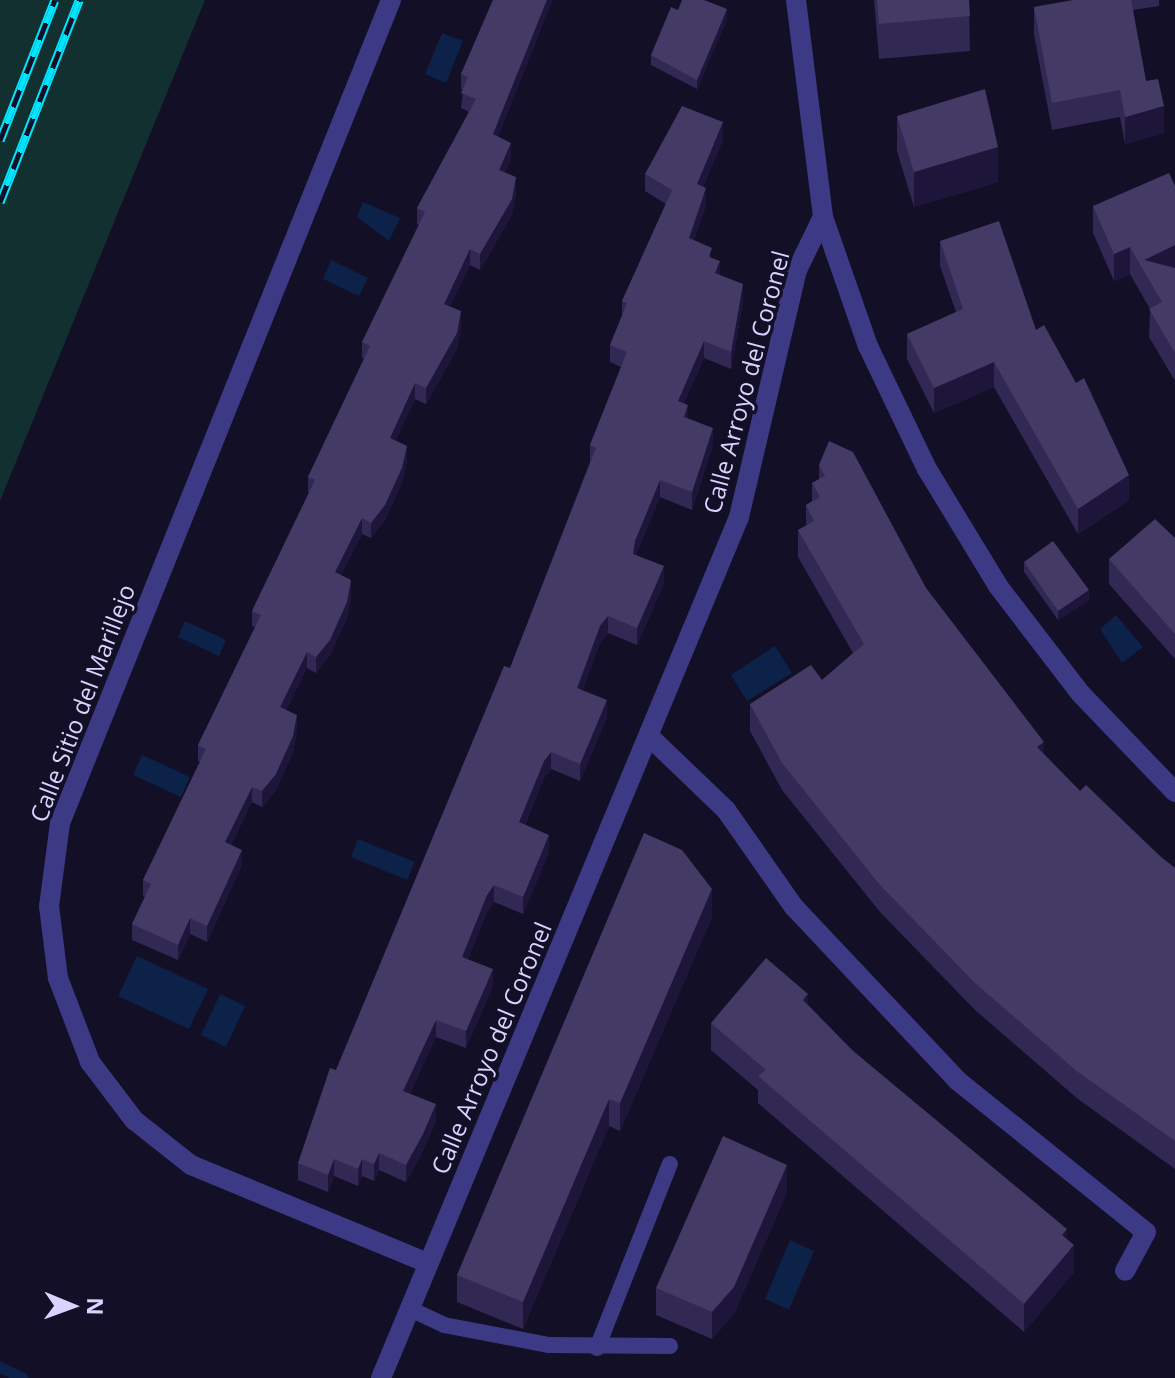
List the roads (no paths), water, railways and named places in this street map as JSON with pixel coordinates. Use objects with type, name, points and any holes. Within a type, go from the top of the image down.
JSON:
[{"type":"street","name":"Calle Sitio del Marillejo","points":[[391,0],[60,823],[49,906],[58,978],[90,1062],[134,1120],[191,1165],[428,1263]]},
{"type":"street","points":[[796,0],[823,217],[868,346],[934,482],[998,586],[1081,694],[1175,792]]},
{"type":"street","name":"Calle Arroyo del Coronel","points":[[381,1378],[652,739],[739,517],[797,270],[823,217]]},
{"type":"street","points":[[652,739],[726,810],[794,907],[958,1081],[1146,1232],[1125,1271]]},
{"type":"lane","points":[[597,1348],[670,1164]]},
{"type":"lane","points":[[410,1309],[444,1325],[509,1339],[597,1348],[670,1346]]},
{"type":"water","points":[[442,33],[463,41],[446,83],[425,74]]},
{"type":"water","points":[[363,202],[400,218],[389,241],[357,217]]},
{"type":"water","points":[[331,260],[368,278],[359,296],[323,279]]},
{"type":"water","points":[[1116,615],[1143,647],[1122,663],[1100,629]]},
{"type":"water","points":[[185,621],[226,640],[219,656],[178,637]]},
{"type":"water","points":[[775,646],[792,673],[747,701],[731,675]]},
{"type":"water","points":[[142,755],[190,777],[181,797],[133,775]]},
{"type":"water","points":[[358,839],[415,862],[407,880],[351,857]]},
{"type":"water","points":[[137,956],[208,989],[189,1029],[118,996]]},
{"type":"water","points":[[220,994],[245,1006],[226,1047],[201,1035]]},
{"type":"water","points":[[790,1240],[814,1251],[789,1310],[765,1299]]},
{"type":"waterway","points":[[0,1367],[23,1378]]},
{"type":"railway","points":[[0,140],[55,0]]},
{"type":"railway","points":[[0,202],[79,0]]}]
